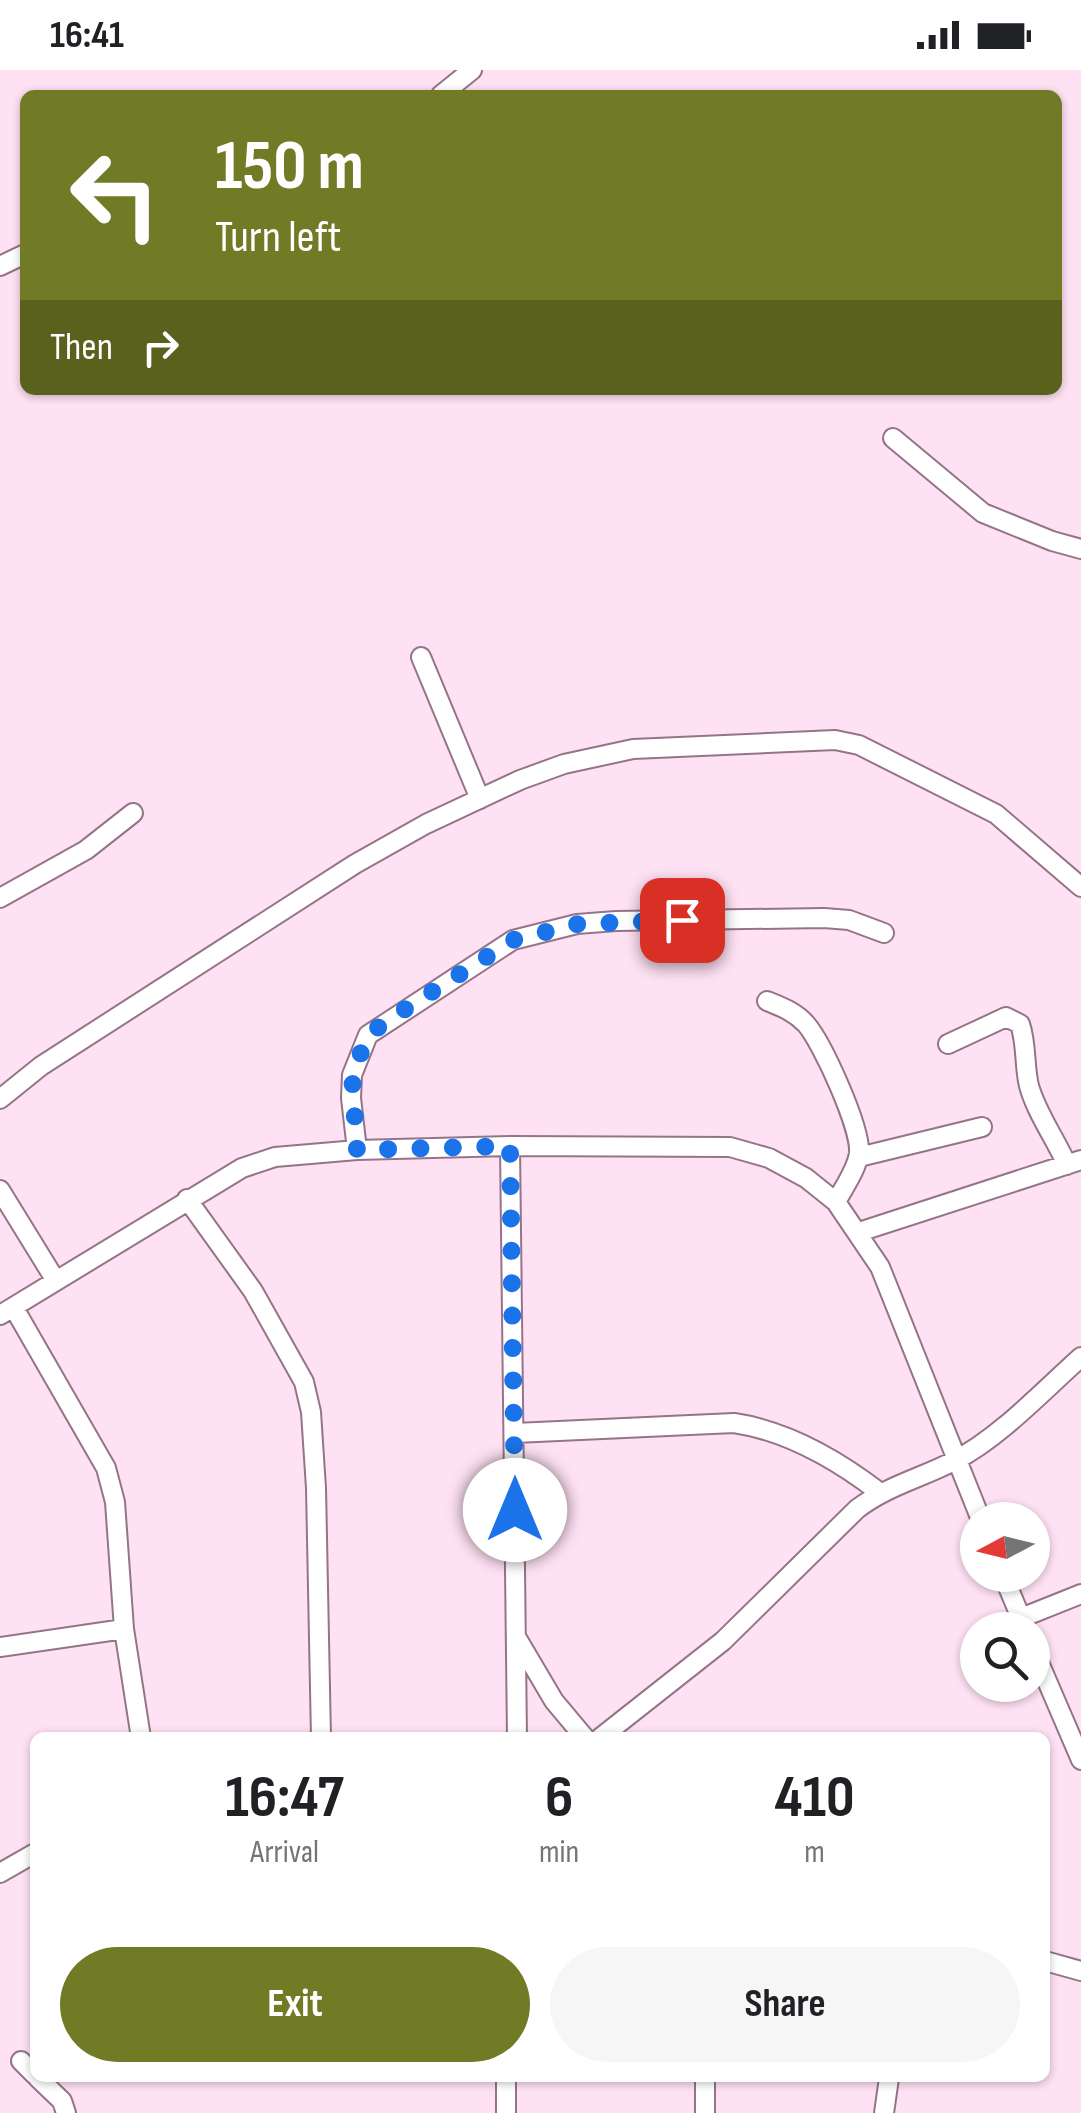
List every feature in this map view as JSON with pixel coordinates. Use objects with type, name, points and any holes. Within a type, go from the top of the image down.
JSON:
[{"type":"street","points":[[447,90],[472,70]]},
{"type":"street","points":[[893,438],[983,513],[1081,549]]},
{"type":"street","points":[[421,657],[480,799]]},
{"type":"street","points":[[0,1099],[41,1066],[355,864],[480,799],[602,754],[672,746],[835,740],[859,745],[996,814],[1081,887]]},
{"type":"street","points":[[0,898],[86,850],[134,814]]},
{"type":"street","points":[[357,1150],[352,1075],[368,1035],[513,940],[578,924],[650,920],[824,918],[849,920],[884,933]]},
{"type":"street","points":[[767,1001],[794,1013],[820,1044],[855,1131],[859,1156],[836,1202]]},
{"type":"street","points":[[860,1232],[1074,1162],[1032,1094],[1027,1043],[1020,1024],[1006,1017],[948,1044]]},
{"type":"street","points":[[859,1156],[982,1127]]},
{"type":"street","points":[[510,1146],[517,1732]]},
{"type":"street","points":[[140,1732],[124,1629],[115,1502],[106,1468],[7,1312],[188,1199],[259,1161],[357,1150],[510,1146],[730,1147],[769,1158],[806,1178],[836,1202],[860,1232],[880,1267],[974,1502]]},
{"type":"street","points":[[0,1190],[56,1281]]},
{"type":"street","points":[[188,1199],[254,1290],[304,1382],[311,1412],[316,1488],[321,1732]]},
{"type":"street","points":[[608,1732],[723,1642],[857,1508],[879,1492],[957,1460],[1011,1420],[1081,1357]]},
{"type":"street","points":[[515,1432],[718,1424],[758,1427],[812,1449],[879,1492]]},
{"type":"street","points":[[1046,1612],[1081,1594]]},
{"type":"street","points":[[0,1646],[124,1629]]},
{"type":"street","points":[[516,1636],[554,1700],[580,1732]]},
{"type":"street","points":[[1050,1688],[1081,1760]]},
{"type":"street","points":[[0,1873],[30,1856]]},
{"type":"street","points":[[1050,1962],[1081,1971]]},
{"type":"street","points":[[42,2082],[62,2101],[66,2113]]},
{"type":"street","points":[[506,2082],[506,2113]]},
{"type":"street","points":[[705,2082],[705,2113]]},
{"type":"street","points":[[884,2113],[888,2082]]},
{"type":"route","points":[[515,1510],[510,1146],[357,1150],[352,1075],[368,1035],[513,940],[578,924],[682,920]]}]
